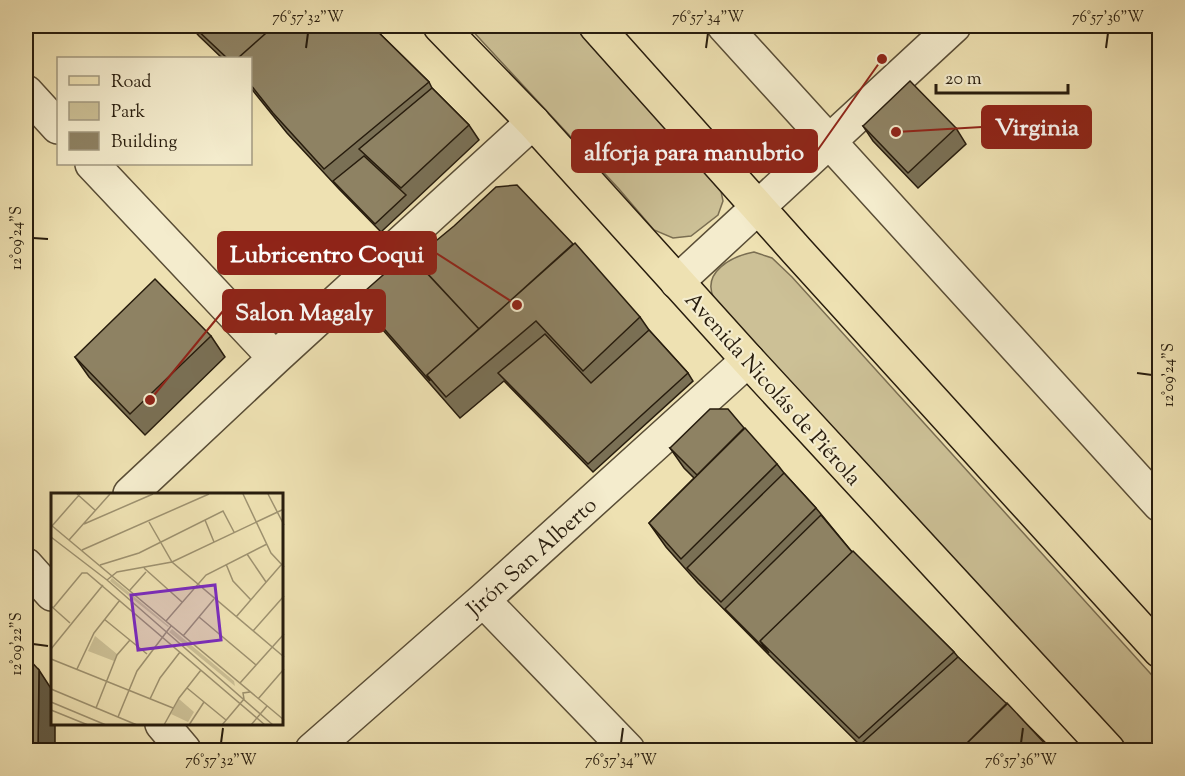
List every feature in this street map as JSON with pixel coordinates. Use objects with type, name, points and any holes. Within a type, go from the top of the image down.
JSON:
[{"type":"main road","name":"Avenida Nicolás de Piérola","points":[[440,26],[533,122],[748,360],[1108,750]]},
{"type":"main road","points":[[596,26],[1160,651]]},
{"type":"street","points":[[724,26],[1160,505]]},
{"type":"street","points":[[677,282],[954,26]]},
{"type":"street","points":[[26,92],[57,126]]},
{"type":"street","points":[[131,493],[533,122]]},
{"type":"street","points":[[93,165],[275,358]]},
{"type":"street","name":"Jirón San Alberto","points":[[312,750],[483,600],[748,360]]},
{"type":"street","points":[[483,600],[628,750]]},
{"type":"street","points":[[164,725],[184,750]]},
{"type":"green space","points":[[468,26],[576,26],[720,186],[723,201],[718,215],[691,236],[673,238],[654,230]]},
{"type":"green space","points":[[754,252],[772,258],[792,277],[1159,683],[1159,750],[1125,750],[722,311],[715,302],[711,289],[715,273],[737,257]]},
{"type":"building","points":[[193,26],[274,26],[239,57],[226,57]]},
{"type":"building","points":[[274,26],[372,26],[429,82],[324,169],[252,87],[252,57],[239,57]]},
{"type":"building","points":[[910,81],[956,128],[908,173],[863,126]]},
{"type":"building","points":[[432,88],[469,125],[401,188],[359,149]]},
{"type":"building","points":[[364,156],[406,195],[375,224],[333,181]]},
{"type":"building","points":[[517,185],[573,244],[479,329],[414,259],[496,187]]},
{"type":"building","points":[[575,243],[640,317],[583,371],[536,321],[446,397],[427,375]]},
{"type":"building","points":[[408,253],[479,329],[427,375],[430,381],[357,298]]},
{"type":"building","points":[[155,279],[211,336],[130,414],[75,357]]},
{"type":"building","points":[[649,330],[688,373],[588,464],[498,373],[545,334],[591,383]]},
{"type":"building","points":[[710,409],[728,409],[744,428],[697,475],[670,448]]},
{"type":"building","points":[[745,428],[777,464],[681,559],[649,523]]},
{"type":"building","points":[[784,473],[816,508],[721,602],[687,568]]},
{"type":"building","points":[[821,515],[852,552],[760,641],[769,653],[725,609]]},
{"type":"building","points":[[853,551],[954,652],[859,738],[760,641]]},
{"type":"building","points":[[26,656],[39,670],[38,750],[26,750]]},
{"type":"building","points":[[958,657],[1007,704],[960,750],[869,750],[862,743]]},
{"type":"building","points":[[1007,703],[1049,750],[960,750]]},
{"type":"place","name":"alforja para manubrio","points":[[882,59]]},
{"type":"place","name":"Virginia","points":[[896,132]]},
{"type":"place","name":"Lubricentro Coqui","points":[[517,305]]},
{"type":"place","name":"Salon Magaly","points":[[150,400]]}]
